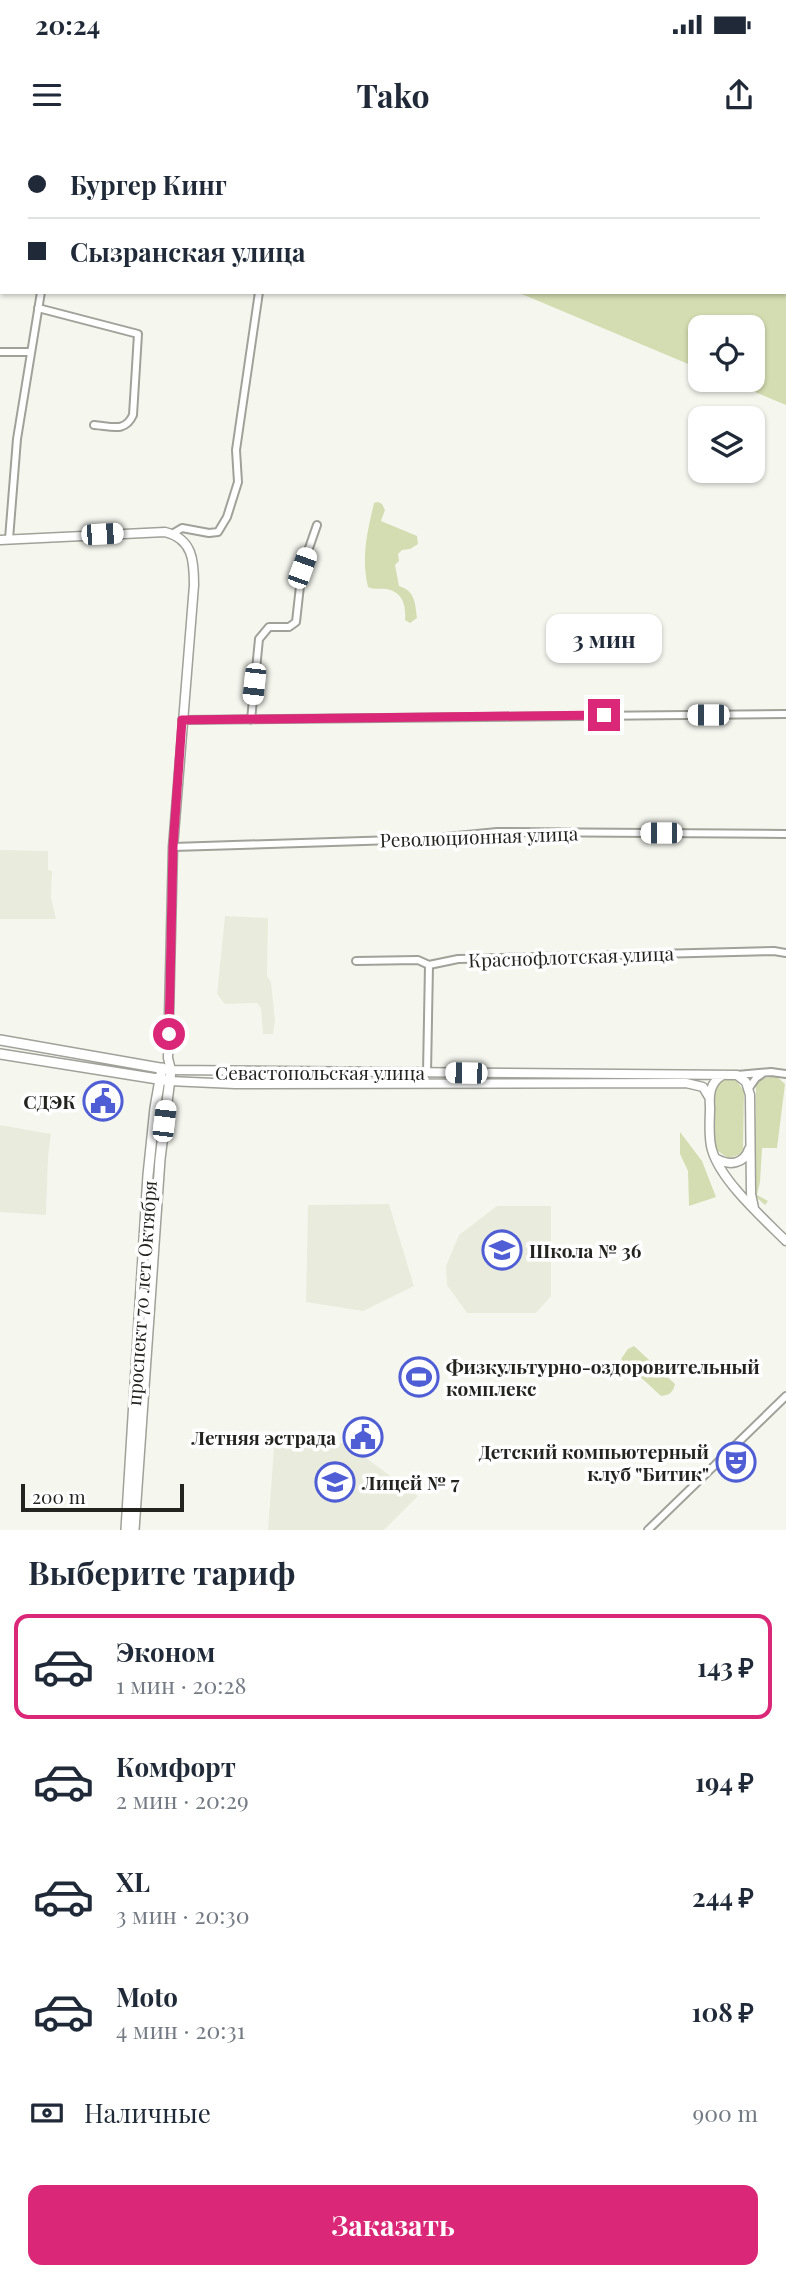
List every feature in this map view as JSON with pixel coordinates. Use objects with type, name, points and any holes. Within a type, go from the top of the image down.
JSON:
[{"type":"main road","name":"Севастопольская улица","points":[[0,1040],[166,1069]]},
{"type":"main road","name":"Севастопольская улица","points":[[0,1054],[164,1081]]},
{"type":"main road","name":"проспект 70 лет Октября","points":[[140,1379],[140,1301],[150,1153],[166,1069]]},
{"type":"main road","name":"проспект 70 лет Октября","points":[[126,1530],[132,1497],[140,1379],[150,1302],[164,1081]]},
{"type":"main road","points":[[146,1229],[156,1227]]},
{"type":"main road","points":[[140,1301],[150,1302]]},
{"type":"main road","name":"проспект 70 лет Октября","points":[[132,1497],[134,1530]]},
{"type":"street","points":[[41,294],[17,439],[5,540],[154,532],[172,534],[181,528],[218,532],[227,517],[238,482],[236,450],[259,294]]},
{"type":"street","points":[[38,308],[138,334],[133,415],[129,424],[124,427],[94,425]]},
{"type":"street","points":[[0,352],[31,352]]},
{"type":"street","points":[[251,720],[259,639],[269,627],[289,627],[296,622],[302,568],[317,525]]},
{"type":"street","name":"проспект 70 лет Октября","points":[[166,1069],[173,847],[194,568],[187,544],[172,534]]},
{"type":"street","points":[[182,720],[786,714]]},
{"type":"street","name":"Революционная улица","points":[[173,847],[426,839],[497,832],[786,834]]},
{"type":"street","name":"Краснофлотская улица","points":[[356,961],[418,960],[429,965],[458,959],[774,951],[786,953]]},
{"type":"street","points":[[427,1083],[429,965]]},
{"type":"street","name":"Севастопольская улица","points":[[166,1069],[305,1073],[737,1075]]},
{"type":"street","points":[[275,1072],[276,1083]]},
{"type":"street","points":[[305,1073],[305,1083]]},
{"type":"street","points":[[749,1088],[756,1078],[764,1073]]},
{"type":"street","points":[[737,1075],[786,1074]]},
{"type":"street","points":[[726,1075],[713,1083],[709,1097],[713,1154],[741,1197],[786,1241]]},
{"type":"street","points":[[737,1075],[749,1088],[751,1194],[754,1208]]},
{"type":"street","name":"Севастопольская улица","points":[[164,1081],[686,1083],[703,1087],[709,1097]]},
{"type":"street","points":[[713,1154],[723,1162],[735,1163],[745,1157],[750,1145]]},
{"type":"street","points":[[648,1530],[786,1396]]},
{"type":"shaded area","points":[[0,850],[48,851],[48,870],[52,871],[51,898],[56,919],[0,919]]},
{"type":"shaded area","points":[[225,916],[268,918],[267,976],[271,982],[275,1021],[273,1034],[263,1034],[261,1008],[257,1003],[225,1004],[217,994]]},
{"type":"shaded area","points":[[0,1125],[51,1134],[46,1215],[0,1212]]},
{"type":"shaded area","points":[[389,1204],[414,1286],[363,1311],[306,1302],[308,1205]]},
{"type":"shaded area","name":"Школа № 36","points":[[497,1206],[551,1206],[551,1296],[536,1313],[467,1313],[447,1285],[446,1266],[459,1235]]},
{"type":"shaded area","name":"Лицей № 7","points":[[344,1442],[418,1496],[384,1530],[268,1530],[274,1448],[316,1448]]},
{"type":"green space","points":[[522,294],[786,294],[786,405],[755,392],[765,392],[765,315],[688,315],[688,364]]},
{"type":"green space","points":[[378,502],[385,510],[381,521],[417,536],[418,544],[402,550],[395,565],[399,586],[411,594],[415,602],[417,618],[410,623],[405,620],[404,604],[400,596],[386,589],[368,587],[366,545],[374,503]]},
{"type":"green space","points":[[776,1076],[785,1084],[777,1148],[762,1148],[757,1195],[768,1201],[765,1205],[755,1196],[756,1083],[760,1079]]},
{"type":"green space","points":[[725,1078],[736,1080],[744,1091],[743,1150],[739,1155],[728,1158],[715,1149],[714,1092],[715,1086]]},
{"type":"green space","points":[[680,1132],[702,1161],[716,1197],[689,1206],[688,1171],[680,1154]]},
{"type":"green space","points":[[634,1346],[675,1384],[670,1393],[661,1396],[621,1359],[628,1349]]},
{"type":"place","name":"СДЭК","points":[[103,1101]]},
{"type":"place","name":"Школа № 36","points":[[502,1250]]},
{"type":"place","name":"Физкультурно-оздоровительный комплекс","points":[[419,1377]]},
{"type":"place","name":"Летняя эстрада","points":[[363,1437]]},
{"type":"place","name":"Детский компьютерный клуб \"Битик\"","points":[[736,1462]]},
{"type":"place","name":"Лицей № 7","points":[[335,1482]]},
{"type":"route","points":[[169,1034],[173,847],[182,720],[604,715]]}]
